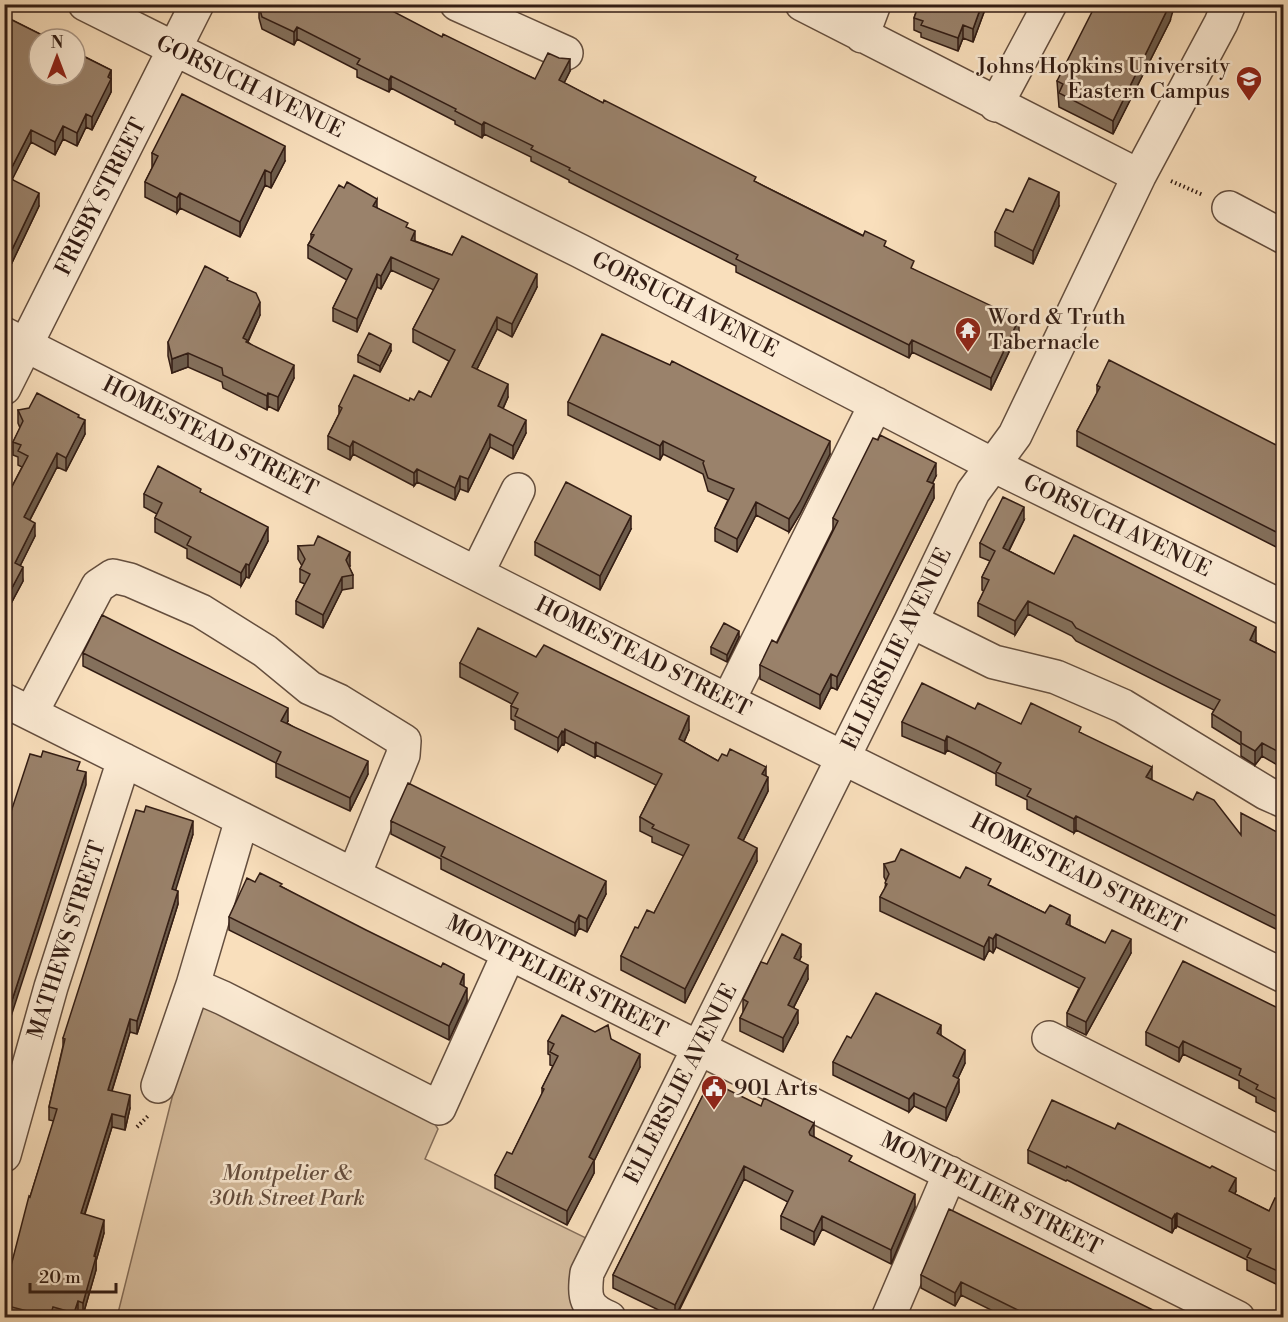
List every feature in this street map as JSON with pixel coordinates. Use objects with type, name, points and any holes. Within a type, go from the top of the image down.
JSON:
[{"type":"street","name":"GORSUCH AVENUE","points":[[85,4],[580,251],[993,465],[1284,608]]},
{"type":"street","name":"FRISBY STREET","points":[[4,388],[15,339],[175,50],[197,4]]},
{"type":"street","points":[[457,4],[566,53]]},
{"type":"street","points":[[802,4],[1139,176]]},
{"type":"street","points":[[862,36],[874,4]]},
{"type":"street","points":[[996,105],[1050,4]]},
{"type":"street","name":"ELLERSLIE AVENUE","points":[[598,1310],[585,1287],[587,1273],[973,492],[1015,435],[1139,176],[1216,34],[1229,4]]},
{"type":"street","points":[[1230,208],[1284,237]]},
{"type":"street","name":"HOMESTEAD STREET","points":[[15,339],[728,701],[1284,976]]},
{"type":"street","points":[[728,701],[876,404]]},
{"type":"street","points":[[477,573],[518,490]]},
{"type":"street","points":[[13,711],[98,586],[113,576],[130,580],[201,611],[265,651],[310,687],[339,701],[404,741],[403,755],[354,875]]},
{"type":"street","points":[[911,621],[994,662],[1056,677],[1123,706],[1266,793],[1284,801]]},
{"type":"street","name":"MONTPELIER STREET","points":[[13,711],[124,760],[950,1173],[1199,1309],[1238,1317]]},
{"type":"street","name":"MATHEWS STREET","points":[[4,1155],[51,987],[124,760]]},
{"type":"street","points":[[158,1086],[193,985],[242,819]]},
{"type":"street","points":[[193,985],[439,1108],[509,953]]},
{"type":"street","points":[[1049,1038],[1284,1156]]},
{"type":"street","points":[[888,1317],[950,1173]]},
{"type":"green space","name":"Montpelier & 30th Street Park","points":[[196,994],[424,1106],[438,1129],[425,1159],[586,1238],[569,1278],[571,1297],[585,1317],[377,1318],[367,1314],[364,1318],[131,1318],[118,1313]]},
{"type":"building","points":[[259,4],[379,4],[442,37],[443,34],[535,79],[548,53],[559,58],[570,59],[559,80],[603,103],[604,100],[756,177],[754,181],[863,236],[865,231],[886,241],[884,246],[914,261],[911,268],[1019,319],[991,378],[912,340],[909,345],[736,259],[738,255],[569,170],[570,168],[531,149],[533,146],[484,122],[482,125],[391,76],[389,80],[357,64],[360,59],[297,27],[294,32],[262,17]]},
{"type":"building","points":[[919,4],[982,4],[973,29],[963,25],[958,38],[921,25],[923,21],[914,18]]},
{"type":"building","points":[[1096,4],[1170,4],[1113,121],[1059,93],[1063,84],[1057,81]]},
{"type":"building","points":[[4,16],[27,28],[27,87],[87,87],[87,58],[111,70],[108,77],[111,79],[92,117],[86,114],[77,133],[63,126],[55,142],[31,130],[7,177],[39,193],[8,258],[4,259]]},
{"type":"building","points":[[182,94],[285,146],[271,173],[265,170],[240,222],[180,193],[177,198],[145,182],[158,156],[152,153]]},
{"type":"building","points":[[1029,178],[1059,192],[1033,251],[995,232],[1006,209],[1013,212]]},
{"type":"building","points":[[347,182],[377,199],[373,206],[408,223],[406,227],[415,231],[411,240],[452,255],[462,236],[537,274],[512,324],[497,317],[472,367],[508,384],[498,406],[526,420],[513,446],[490,434],[468,479],[460,476],[455,488],[417,469],[414,473],[353,441],[350,447],[328,436],[342,408],[339,406],[354,375],[409,401],[410,398],[414,400],[419,391],[431,397],[455,350],[413,329],[439,279],[391,257],[381,276],[377,274],[357,319],[333,308],[352,269],[308,245],[314,235],[311,234],[339,185],[344,188]]},
{"type":"building","points":[[205,266],[228,278],[227,280],[256,293],[260,302],[243,338],[247,340],[246,342],[294,365],[278,397],[268,393],[267,396],[223,375],[222,368],[188,353],[172,359],[168,342]]},
{"type":"building","points":[[369,333],[391,344],[380,366],[358,355]]},
{"type":"building","points":[[602,334],[670,365],[672,361],[830,441],[789,519],[756,502],[737,539],[715,528],[734,489],[708,478],[704,461],[663,441],[660,446],[568,402]]},
{"type":"building","points":[[1109,360],[1284,449],[1284,536],[1077,431],[1100,387],[1097,385]]},
{"type":"building","points":[[37,393],[85,420],[66,458],[57,453],[24,517],[35,523],[15,563],[23,567],[4,603],[4,502],[28,456],[18,451],[21,445],[13,442],[23,421],[18,410],[29,408]]},
{"type":"building","points":[[880,435],[936,463],[927,481],[934,484],[837,677],[831,674],[820,695],[760,665],[772,640],[777,643],[838,521],[833,518],[873,438],[878,440]]},
{"type":"building","points":[[158,466],[201,489],[200,492],[268,527],[249,565],[246,564],[241,573],[187,545],[191,537],[155,518],[162,503],[144,494]]},
{"type":"building","points":[[566,482],[631,516],[600,576],[535,542]]},
{"type":"building","points":[[1003,497],[1024,507],[1003,548],[1054,574],[1074,535],[1256,627],[1250,640],[1284,657],[1284,744],[1279,752],[1262,743],[1255,751],[1241,743],[1241,732],[1212,714],[1220,700],[1076,628],[1072,622],[1028,601],[1015,621],[978,603],[989,580],[982,577],[995,551],[980,543]]},
{"type":"building","points":[[318,536],[350,552],[346,560],[353,575],[342,577],[323,615],[296,601],[310,574],[300,569],[305,559],[298,546],[314,545]]},
{"type":"building","points":[[102,615],[288,708],[281,721],[368,761],[350,798],[276,763],[281,752],[83,653]]},
{"type":"building","points":[[724,623],[739,631],[727,655],[711,647]]},
{"type":"building","points":[[478,628],[536,657],[544,645],[689,716],[679,739],[718,761],[722,754],[727,756],[730,749],[766,767],[762,774],[768,777],[738,838],[757,848],[685,989],[621,956],[635,927],[638,928],[647,910],[654,913],[689,845],[652,828],[654,825],[640,817],[662,774],[565,729],[558,738],[515,716],[518,709],[511,706],[518,693],[460,663]]},
{"type":"building","points":[[922,683],[975,709],[978,703],[1021,724],[1031,703],[1081,727],[1079,732],[1152,767],[1146,777],[1193,800],[1197,792],[1214,800],[1241,835],[1241,813],[1277,832],[1284,839],[1284,920],[1076,816],[1074,819],[1027,796],[1031,789],[996,772],[1001,763],[978,751],[947,736],[945,741],[902,722]]},
{"type":"building","points":[[43,751],[80,762],[77,770],[86,772],[4,1025],[4,833],[30,754],[41,757]]},
{"type":"building","points":[[408,783],[606,881],[587,919],[579,915],[575,923],[441,856],[445,847],[391,821]]},
{"type":"building","points":[[146,806],[193,821],[172,889],[178,891],[149,984],[137,1021],[130,1019],[108,1090],[130,1095],[125,1117],[112,1114],[81,1213],[104,1220],[83,1303],[78,1301],[74,1313],[53,1307],[50,1317],[4,1305],[4,1293],[29,1196],[57,1109],[49,1107],[65,1039],[63,1038],[136,810],[144,812]]},
{"type":"building","points":[[901,849],[960,878],[966,867],[991,879],[988,885],[1045,913],[1050,905],[1070,915],[1066,924],[1105,943],[1112,930],[1131,939],[1086,1022],[1067,1013],[1085,978],[996,934],[993,939],[989,937],[984,947],[880,897],[889,874],[884,864],[895,861]]},
{"type":"building","points":[[260,873],[282,884],[280,886],[366,930],[441,967],[443,963],[464,974],[460,984],[467,988],[449,1026],[229,917],[247,878],[255,882]]},
{"type":"building","points":[[782,934],[801,944],[794,958],[808,965],[788,1005],[798,1010],[783,1038],[740,1018],[748,1002],[743,999],[761,962],[767,964]]},
{"type":"building","points":[[1183,961],[1284,1011],[1284,1103],[1256,1089],[1258,1085],[1239,1075],[1241,1069],[1183,1041],[1179,1048],[1146,1032]]},
{"type":"building","points":[[876,993],[941,1025],[937,1033],[965,1050],[953,1076],[959,1079],[946,1108],[914,1093],[909,1099],[833,1062],[847,1036],[851,1038]]},
{"type":"building","points":[[562,1015],[595,1032],[608,1025],[611,1039],[640,1054],[589,1157],[594,1160],[567,1211],[495,1175],[507,1152],[512,1154],[558,1056],[550,1052],[554,1044],[548,1041]]},
{"type":"building","points":[[710,1081],[761,1106],[764,1098],[814,1123],[809,1132],[810,1135],[852,1156],[849,1161],[915,1194],[891,1250],[822,1216],[814,1232],[781,1216],[793,1191],[744,1166],[675,1305],[613,1275]]},
{"type":"building","points":[[1052,1100],[1115,1129],[1118,1123],[1210,1168],[1212,1166],[1236,1178],[1229,1191],[1269,1211],[1275,1198],[1284,1201],[1284,1265],[1280,1272],[1247,1257],[1251,1249],[1177,1213],[1172,1219],[1067,1166],[1066,1168],[1028,1150]]},
{"type":"building","points":[[949,1209],[1167,1317],[1032,1317],[961,1282],[955,1293],[921,1275]]},
{"type":"place","name":"Johns Hopkins University Eastern Campus","points":[[1249,102]]},
{"type":"place","name":"Word & Truth Tabernacle","points":[[968,353]]},
{"type":"place","name":"901 Arts","points":[[714,1111]]}]
